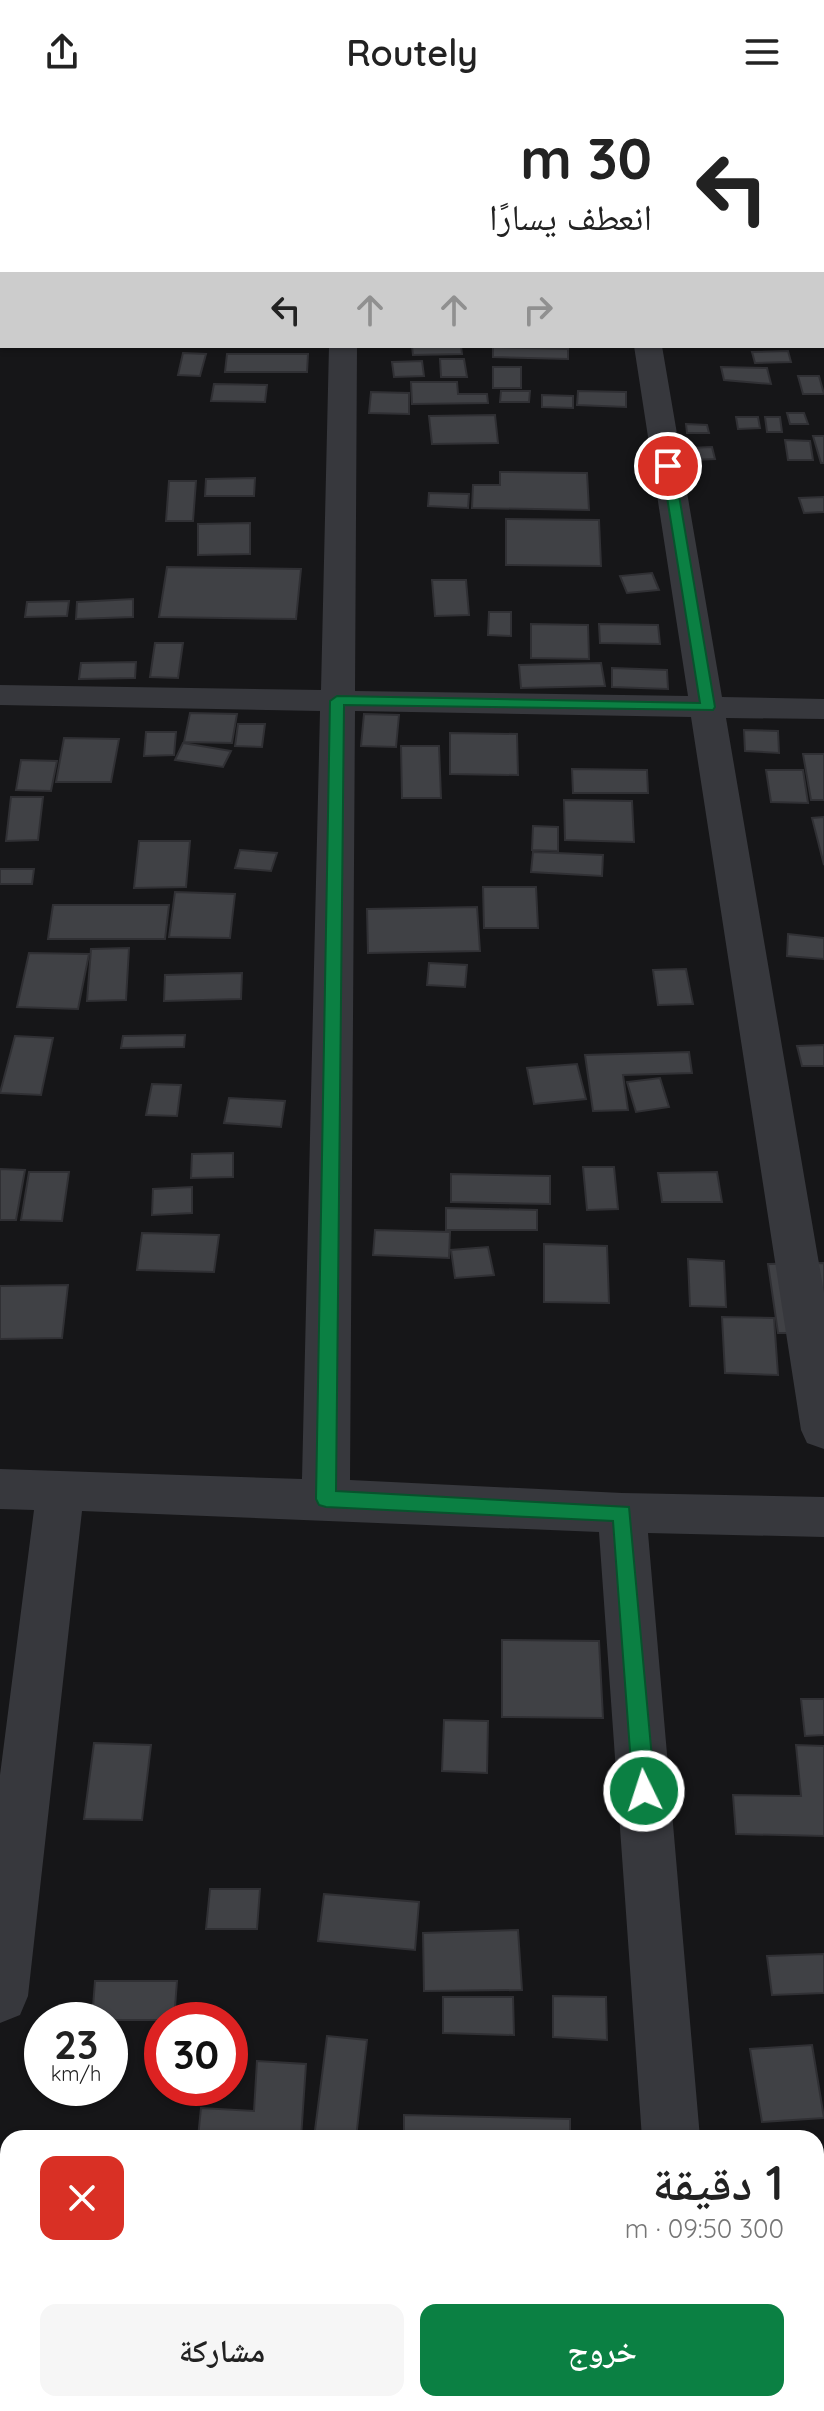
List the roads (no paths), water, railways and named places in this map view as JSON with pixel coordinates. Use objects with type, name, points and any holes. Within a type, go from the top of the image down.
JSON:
[{"type":"street","points":[[326,1499],[343,348]]},
{"type":"street","points":[[648,348],[824,1430]]},
{"type":"street","points":[[0,695],[824,709]]},
{"type":"street","points":[[0,1489],[326,1499],[622,1513],[824,1517]]},
{"type":"street","points":[[0,1996],[60,1492]]},
{"type":"street","points":[[622,1513],[670,2130]]}]
